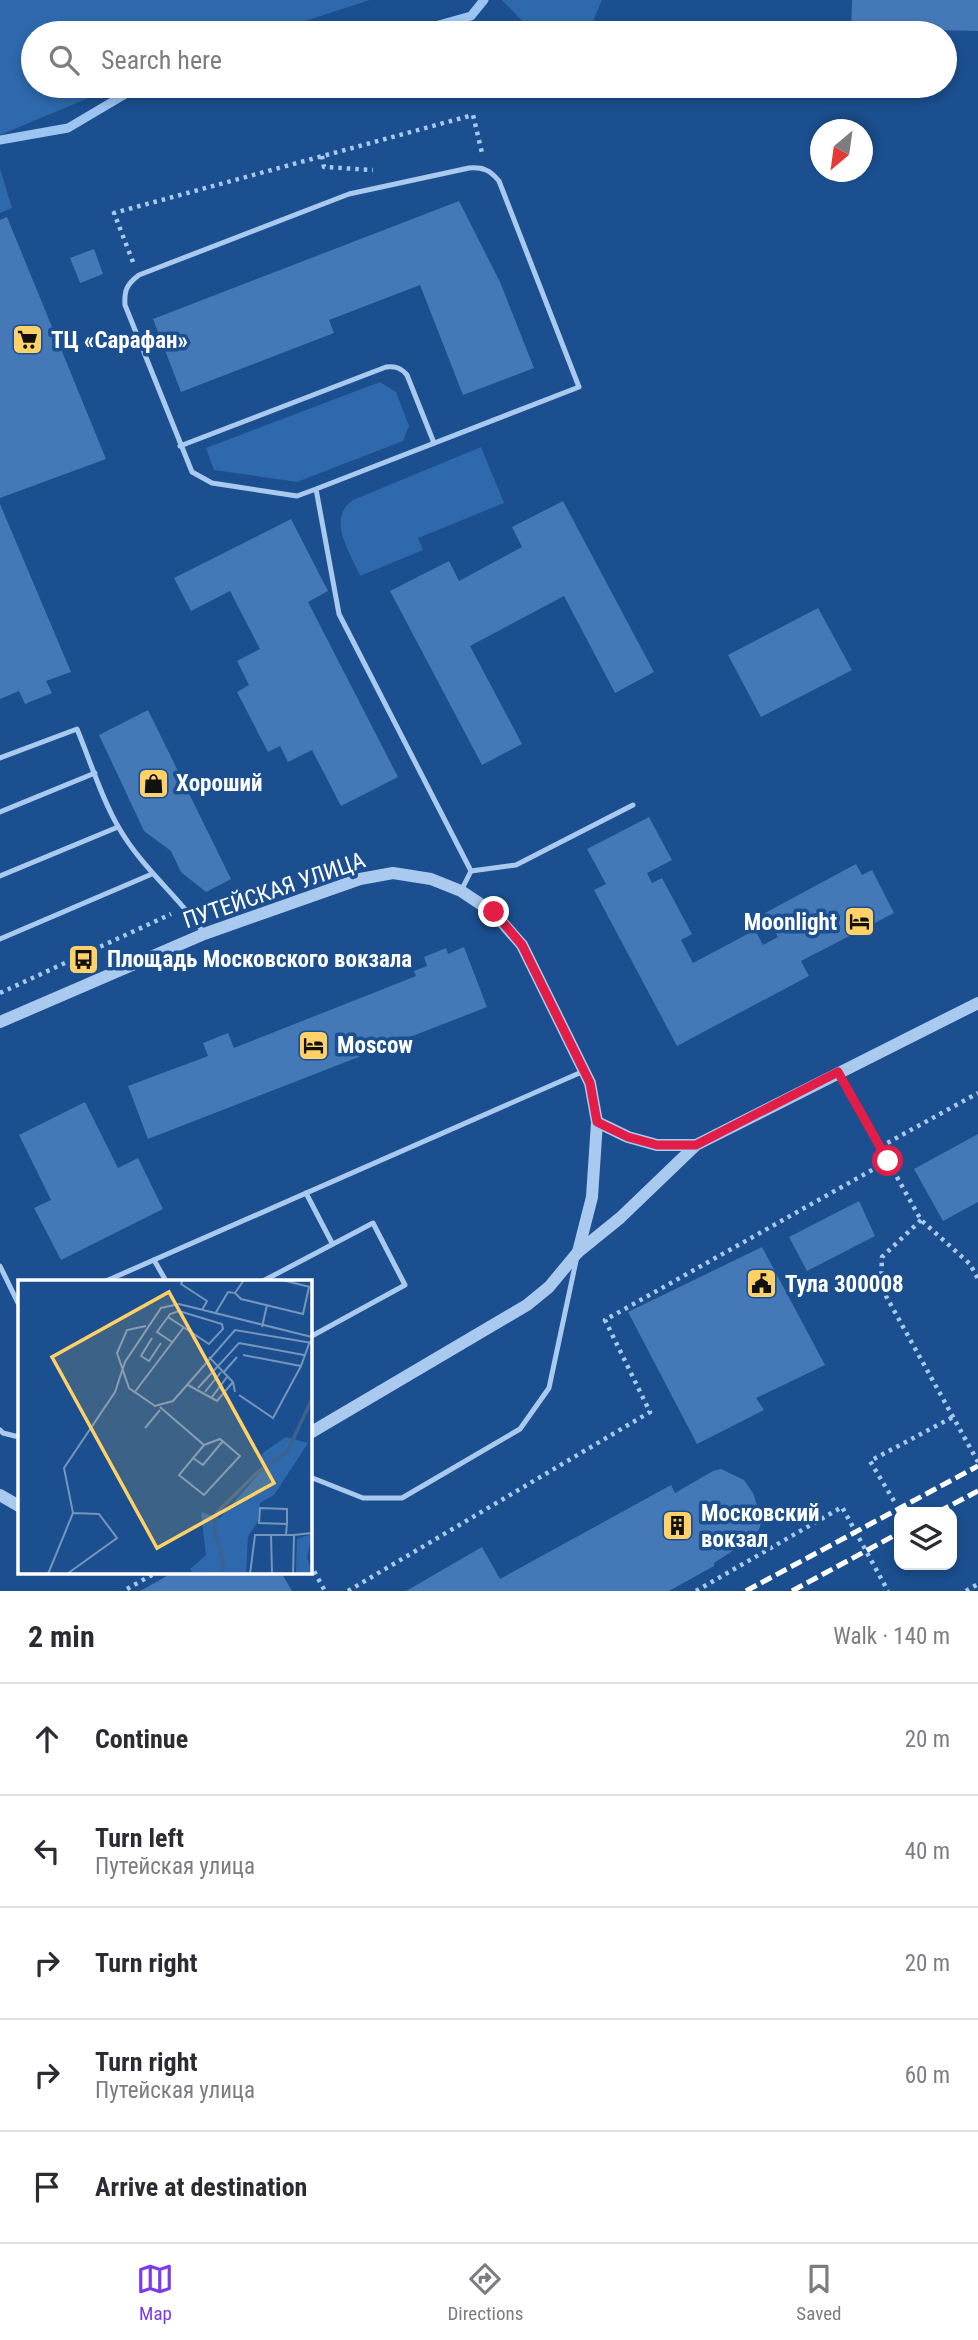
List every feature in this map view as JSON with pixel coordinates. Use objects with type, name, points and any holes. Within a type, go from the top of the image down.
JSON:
[{"type":"street","name":"ПУТЕЙСКАЯ УЛИЦА","points":[[0,1022],[204,934],[360,879],[393,873],[432,879],[461,891],[494,912],[522,945],[590,1083],[597,1122],[592,1197],[578,1252]]},
{"type":"street","points":[[312,1432],[527,1305],[549,1287],[578,1252],[620,1218],[696,1145],[978,1003]]},
{"type":"street","points":[[597,1122],[628,1137],[657,1145],[696,1145]]},
{"type":"street","points":[[0,1494],[18,1505]]},
{"type":"lane","points":[[481,167],[492,172],[499,181],[579,387],[297,496],[212,483],[192,472],[125,305],[124,292],[129,283],[139,275],[349,194],[481,167]]},
{"type":"lane","points":[[180,446],[393,366],[402,369],[407,375],[433,443]]},
{"type":"lane","points":[[316,489],[339,614],[471,871]]},
{"type":"lane","points":[[0,758],[77,729],[118,827],[152,874],[186,908],[204,934]]},
{"type":"lane","points":[[0,812],[95,773]]},
{"type":"lane","points":[[471,871],[516,865],[633,805]]},
{"type":"lane","points":[[0,876],[118,827]]},
{"type":"lane","points":[[461,891],[471,871]]},
{"type":"lane","points":[[0,939],[152,874]]},
{"type":"lane","points":[[108,1280],[584,1071]]},
{"type":"lane","points":[[306,1193],[332,1243]]},
{"type":"lane","points":[[265,1280],[373,1223],[405,1285],[312,1336]]},
{"type":"lane","points":[[312,1478],[363,1498],[402,1498],[520,1429],[549,1388],[578,1252]]},
{"type":"lane","points":[[154,1260],[165,1280]]},
{"type":"lane","points":[[0,1266],[18,1303]]},
{"type":"lane","points":[[0,1430],[18,1437]]},
{"type":"path","points":[[139,275],[114,213],[472,115],[483,152],[481,167]]},
{"type":"path","points":[[0,993],[186,908]]},
{"type":"path","points":[[838,1072],[921,1220],[970,1264],[978,1279]]},
{"type":"path","points":[[880,1147],[978,1093]]},
{"type":"path","points":[[348,1591],[650,1412],[605,1320],[888,1161]]},
{"type":"path","points":[[921,1220],[882,1257],[881,1287],[978,1462]]},
{"type":"path","points":[[894,1501],[870,1461],[953,1417]]},
{"type":"path","points":[[696,1591],[842,1507],[888,1591]]},
{"type":"path","points":[[312,1568],[325,1591]]},
{"type":"path","points":[[126,1590],[154,1574]]},
{"type":"path","points":[[965,1591],[978,1584]]},
{"type":"shaded area","points":[[0,0],[370,0],[305,21],[21,21],[21,98],[88,98],[0,135]]},
{"type":"shaded area","points":[[502,0],[602,0],[593,21],[522,21]]},
{"type":"shaded area","points":[[0,169],[12,208],[0,213]]},
{"type":"shaded area","points":[[380,382],[396,392],[409,426],[403,441],[297,482],[214,470],[206,448]]},
{"type":"shaded area","points":[[481,447],[504,503],[418,538],[423,550],[360,576],[343,536],[341,517],[345,508],[353,500]]},
{"type":"building","points":[[852,0],[978,0],[978,31],[957,31],[957,21],[851,21]]},
{"type":"building","points":[[459,201],[500,282],[534,368],[463,395],[420,285],[329,320],[334,333],[181,392],[153,319]]},
{"type":"building","name":"ТЦ «Сарафан»","points":[[7,217],[106,459],[0,498],[0,220]]},
{"type":"building","points":[[94,249],[103,274],[80,283],[70,258]]},
{"type":"building","points":[[563,501],[654,672],[615,693],[564,596],[470,646],[522,744],[482,765],[390,591],[449,561],[459,581],[522,547],[512,527]]},
{"type":"building","points":[[0,504],[71,672],[46,681],[52,693],[25,704],[19,691],[0,699]]},
{"type":"building","points":[[291,519],[328,591],[308,602],[398,777],[341,806],[312,750],[288,762],[280,746],[268,752],[237,692],[249,685],[237,661],[260,649],[230,591],[191,611],[174,578]]},
{"type":"building","points":[[818,608],[852,670],[761,717],[728,655]]},
{"type":"building","name":"Хороший","points":[[148,710],[231,879],[206,892],[181,872],[171,851],[144,831],[99,735]]},
{"type":"building","points":[[649,817],[672,860],[647,873],[652,883],[662,878],[692,934],[681,940],[693,963],[755,930],[763,945],[778,937],[765,913],[856,864],[862,875],[872,870],[894,913],[801,961],[809,976],[677,1046],[594,890],[606,884],[587,849]]},
{"type":"building","name":"Moscow","points":[[464,947],[487,1007],[148,1139],[128,1086],[208,1056],[203,1043],[228,1033],[234,1048],[416,976],[414,971],[427,966],[424,957],[446,948],[448,954]]},
{"type":"building","points":[[85,1102],[118,1168],[138,1158],[163,1209],[61,1260],[34,1208],[51,1200],[19,1135]]},
{"type":"building","points":[[978,1134],[978,1202],[943,1221],[914,1169]]},
{"type":"building","points":[[859,1201],[875,1236],[807,1271],[789,1237]]},
{"type":"building","points":[[762,1247],[825,1365],[756,1398],[764,1410],[697,1444],[628,1312]]},
{"type":"building","name":"Московский вокзал","points":[[721,1469],[744,1480],[753,1493],[762,1521],[757,1535],[714,1563],[714,1566],[669,1591],[406,1591],[482,1547],[500,1579],[671,1485],[675,1493]]},
{"type":"building","points":[[170,1574],[282,1574],[292,1591],[140,1591]]},
{"type":"waterway","points":[[453,21],[471,16],[484,0]]},
{"type":"waterway","points":[[0,140],[68,128],[119,98]]},
{"type":"railway","points":[[746,1591],[978,1466]]},
{"type":"railway","points":[[948,1507],[978,1491]]},
{"type":"railway","points":[[792,1591],[894,1536]]},
{"type":"place","name":"ТЦ «Сарафан»","points":[[28,340]]},
{"type":"place","name":"Хороший","points":[[153,783]]},
{"type":"place","name":"Moonlight","points":[[860,922]]},
{"type":"place","name":"Площадь Московского вокзала","points":[[84,959]]},
{"type":"place","name":"Moscow","points":[[314,1045]]},
{"type":"place","name":"Тула 300008","points":[[762,1284]]},
{"type":"place","name":"Московский вокзал","points":[[678,1526]]},
{"type":"route","points":[[494,912],[522,945],[590,1083],[597,1122],[628,1137],[657,1145],[696,1145],[838,1072],[888,1161]]}]
